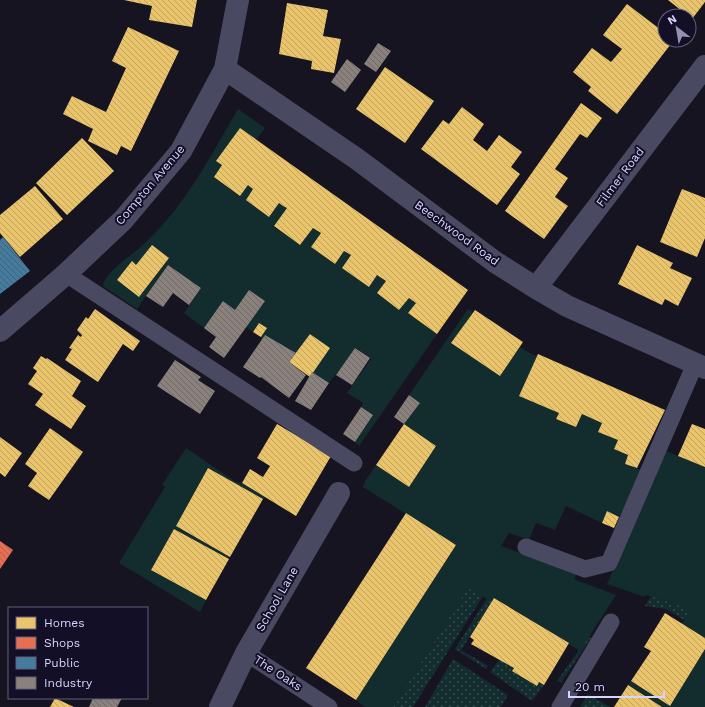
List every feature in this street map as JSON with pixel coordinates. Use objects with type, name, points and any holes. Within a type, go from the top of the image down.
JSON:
[{"type":"street","name":"Compton Avenue","points":[[0,331],[66,274],[123,220],[181,151],[225,69],[238,0]]},
{"type":"street","name":"Filmer Road","points":[[536,288],[705,66]]},
{"type":"street","name":"Beechwood Road","points":[[225,69],[357,159],[495,262],[536,288],[567,306],[700,366]]},
{"type":"street","name":"School Lane","points":[[220,707],[246,653],[339,493]]},
{"type":"lane","points":[[66,274],[354,463]]},
{"type":"lane","points":[[526,547],[586,569],[609,563],[700,366]]},
{"type":"lane","points":[[560,707],[611,622]]},
{"type":"lane","name":"The Oaks","points":[[246,653],[330,707]]},
{"type":"green space","points":[[238,109],[265,128],[256,140],[222,165],[214,177],[239,196],[248,185],[253,189],[246,200],[269,216],[279,203],[287,208],[274,227],[300,245],[313,228],[321,233],[311,247],[334,264],[344,251],[351,255],[342,268],[369,286],[377,275],[386,281],[377,293],[399,310],[409,298],[416,303],[408,313],[437,334],[359,446],[355,442],[373,415],[361,407],[363,403],[347,393],[371,359],[356,348],[329,383],[312,372],[329,348],[310,334],[296,353],[284,345],[282,347],[262,339],[261,337],[267,328],[259,323],[253,332],[246,327],[235,310],[223,302],[204,328],[184,313],[201,288],[168,265],[137,309],[103,286],[108,275],[144,244],[172,214],[207,163]]},
{"type":"green space","points":[[468,309],[473,312],[452,344],[500,376],[520,347],[535,356],[538,354],[519,396],[559,413],[556,419],[576,427],[582,414],[602,423],[598,432],[618,440],[614,449],[628,455],[625,464],[641,470],[619,517],[607,511],[602,523],[566,506],[555,530],[536,523],[529,540],[509,533],[501,546],[577,573],[574,579],[616,595],[580,651],[495,598],[492,602],[468,588],[393,707],[365,707],[356,700],[456,545],[363,487],[365,481],[376,465],[409,487],[436,446],[404,424],[420,403],[409,395]]},
{"type":"green space","points":[[186,448],[236,482],[242,483],[265,497],[263,499],[208,468],[176,526],[230,557],[229,559],[174,529],[151,569],[206,600],[200,612],[119,563],[165,487],[162,485]]},
{"type":"green space","points":[[666,451],[705,467],[705,638],[682,624],[690,609],[651,596],[645,595],[645,597],[607,584]]},
{"type":"green space","points":[[468,587],[483,596],[413,707],[393,707]]},
{"type":"green space","points":[[651,596],[691,609],[684,620],[666,609],[645,606]]},
{"type":"green space","points":[[487,598],[492,602],[461,650],[488,666],[486,669],[455,649]]},
{"type":"green space","points":[[588,637],[591,638],[561,683],[557,681]]},
{"type":"green space","points":[[705,649],[705,707],[662,707],[628,685],[631,681],[670,706]]},
{"type":"green space","points":[[453,659],[508,695],[501,707],[425,707]]},
{"type":"green space","points":[[500,659],[537,686],[539,682],[544,685],[532,701],[490,672]]},
{"type":"green space","points":[[588,694],[610,707],[580,707]]},
{"type":"building: Homes","points":[[124,0],[197,0],[192,27],[149,20],[152,6]]},
{"type":"building: Homes","points":[[668,0],[705,0],[697,12],[697,8],[678,8]]},
{"type":"building: Homes","points":[[287,3],[328,10],[323,36],[341,39],[334,73],[311,69],[312,61],[279,54]]},
{"type":"building: Homes","points":[[627,4],[657,27],[657,48],[668,48],[617,114],[588,91],[591,87],[573,72],[592,48],[611,62],[622,49],[603,35]]},
{"type":"building: Homes","points":[[128,27],[179,51],[131,151],[121,146],[117,155],[88,141],[93,129],[63,114],[72,96],[106,112],[126,68],[112,61]]},
{"type":"building: Homes","points":[[385,67],[434,101],[405,143],[356,109]]},
{"type":"building: Homes","points":[[581,103],[602,118],[587,138],[580,134],[555,169],[568,178],[555,197],[568,206],[544,239],[505,211]]},
{"type":"building: Homes","points":[[462,107],[484,124],[473,140],[487,151],[499,135],[522,152],[511,167],[520,174],[497,205],[421,149],[443,120],[449,124]]},
{"type":"building: Homes","points":[[240,128],[468,290],[437,334],[408,313],[416,303],[409,298],[399,310],[377,293],[386,281],[377,275],[369,287],[342,268],[351,255],[344,251],[335,264],[311,247],[321,233],[313,228],[300,245],[274,226],[287,208],[279,203],[269,217],[246,200],[253,189],[248,185],[240,196],[214,177],[222,165],[216,161]]},
{"type":"building: Homes","points":[[82,138],[114,171],[67,215],[36,183]]},
{"type":"building: Homes","points":[[35,186],[63,219],[20,257],[0,233],[0,215]]},
{"type":"building: Homes","points":[[682,189],[705,198],[705,238],[697,257],[660,242]]},
{"type":"building: Homes","points":[[152,245],[169,258],[139,297],[117,280],[132,261],[136,265]]},
{"type":"building: Homes","points":[[637,245],[673,263],[670,268],[692,278],[678,306],[665,299],[662,305],[618,284]]},
{"type":"building: Homes","points":[[95,309],[140,341],[133,351],[123,344],[98,382],[65,360],[72,349],[69,348],[78,335],[81,337],[82,335],[77,330],[86,317],[88,319]]},
{"type":"building: Homes","points":[[475,310],[523,342],[500,376],[451,343]]},
{"type":"building: Homes","points":[[259,323],[267,328],[261,337],[253,332]]},
{"type":"building: Homes","points":[[310,334],[330,348],[310,377],[289,362]]},
{"type":"building: Homes","points":[[538,354],[665,410],[637,468],[625,464],[628,455],[614,449],[618,440],[598,432],[602,423],[582,414],[576,427],[556,419],[559,413],[519,396]]},
{"type":"building: Homes","points":[[41,356],[46,359],[47,358],[81,381],[72,396],[86,406],[71,429],[35,405],[43,394],[28,384],[37,371],[33,368]]},
{"type":"building: Homes","points":[[277,424],[331,456],[296,516],[242,483],[250,469],[263,477],[270,466],[257,458]]},
{"type":"building: Homes","points":[[404,424],[436,446],[409,487],[376,465]]},
{"type":"building: Homes","points":[[692,424],[705,429],[705,467],[678,456]]},
{"type":"building: Homes","points":[[50,428],[83,452],[49,500],[28,486],[37,473],[25,464]]},
{"type":"building: Homes","points":[[0,437],[22,453],[5,477],[0,473]]},
{"type":"building: Homes","points":[[208,468],[263,499],[230,557],[176,526]]},
{"type":"building: Homes","points":[[607,511],[619,517],[614,528],[602,523]]},
{"type":"building: Homes","points":[[406,513],[456,545],[356,700],[306,668]]},
{"type":"building: Homes","points":[[174,529],[229,559],[206,600],[151,570]]},
{"type":"building: Homes","points":[[494,598],[569,643],[544,685],[539,682],[537,686],[512,671],[514,668],[471,644],[474,640],[470,637]]},
{"type":"building: Homes","points":[[665,613],[705,638],[705,649],[670,706],[631,681],[651,651],[644,647]]},
{"type":"building: Homes","points":[[628,685],[662,707],[614,707]]},
{"type":"building: Homes","points":[[54,699],[57,699],[74,707],[50,707]]},
{"type":"building: Shops","points":[[0,541],[13,550],[0,569]]},
{"type":"building: Public","points":[[3,237],[30,271],[0,294],[0,240]]},
{"type":"building: Industry","points":[[378,43],[391,51],[376,72],[364,64]]},
{"type":"building: Industry","points":[[347,59],[361,70],[345,92],[331,82]]},
{"type":"building: Industry","points":[[168,265],[201,288],[189,305],[173,293],[163,307],[146,296]]},
{"type":"building: Industry","points":[[249,290],[265,301],[224,358],[209,347],[216,337],[204,328],[223,301],[235,310]]},
{"type":"building: Industry","points":[[265,335],[296,353],[289,362],[306,375],[289,398],[261,377],[260,378],[243,367]]},
{"type":"building: Industry","points":[[355,348],[370,358],[352,385],[336,375]]},
{"type":"building: Industry","points":[[175,360],[201,377],[198,380],[215,391],[200,414],[157,386]]},
{"type":"building: Industry","points":[[312,372],[329,383],[311,410],[295,401]]},
{"type":"building: Industry","points":[[409,395],[420,403],[404,424],[394,417]]},
{"type":"building: Industry","points":[[361,407],[373,415],[355,442],[343,434]]},
{"type":"building: Industry","points":[[93,699],[121,699],[117,707],[89,707]]}]
